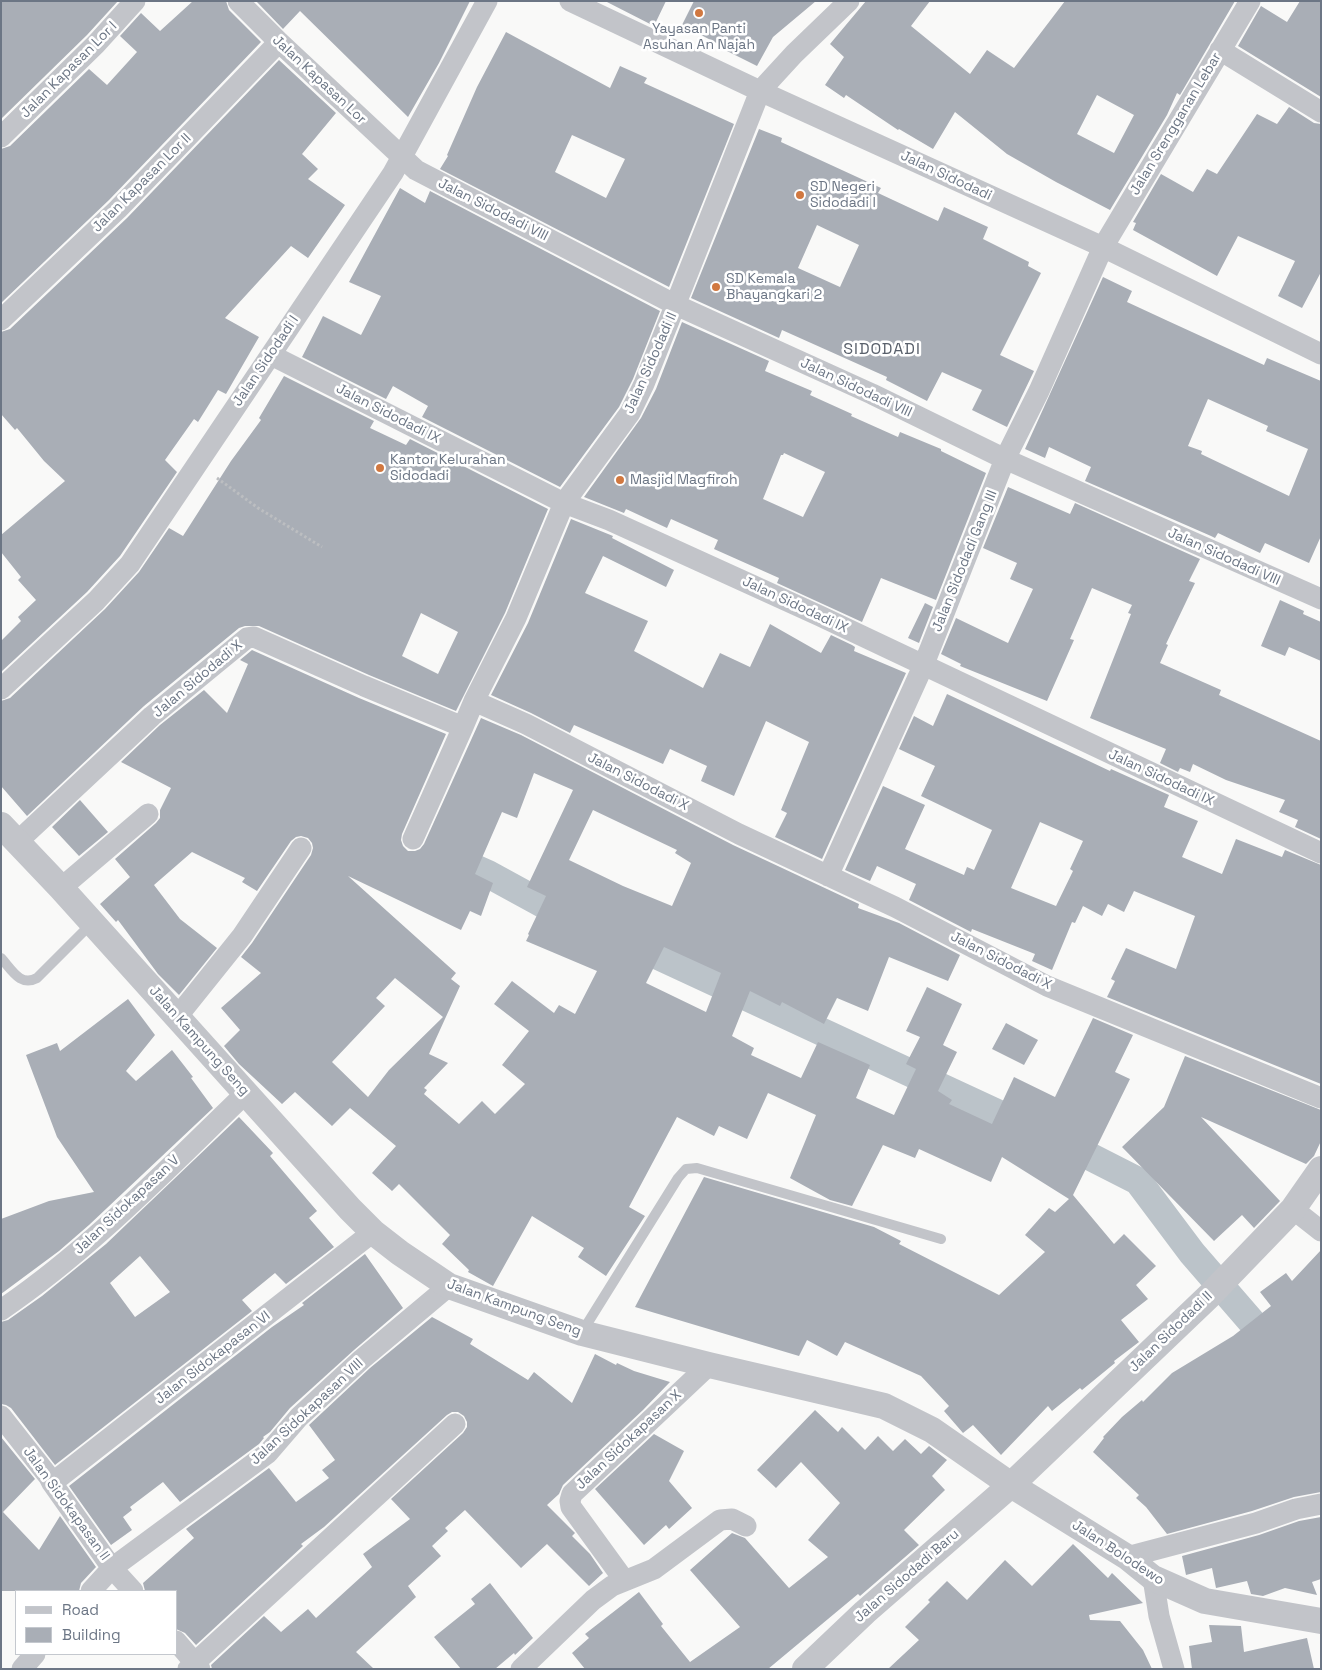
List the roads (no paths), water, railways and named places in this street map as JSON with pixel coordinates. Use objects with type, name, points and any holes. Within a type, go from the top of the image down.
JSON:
[{"type":"street","name":"Jalan Kapasan Lor I","points":[[1,137],[96,44],[135,1]]},
{"type":"street","name":"Jalan Kapasan Lor","points":[[238,1],[402,157]]},
{"type":"street","name":"Jalan Sidodadi I","points":[[1,689],[96,601],[130,564],[393,174],[488,1]]},
{"type":"street","name":"Jalan Sidodadi","points":[[570,1],[760,91],[1103,247],[1321,354]]},
{"type":"street","points":[[760,91],[800,48],[849,1]]},
{"type":"street","name":"Jalan Srengganan Lebar","points":[[1103,247],[1250,1]]},
{"type":"street","name":"Jalan Kapasan Lor II","points":[[1,320],[118,209],[279,42]]},
{"type":"street","points":[[1220,50],[1321,112]]},
{"type":"street","name":"Jalan Sidodadi II","points":[[474,700],[516,618],[564,503],[630,413],[644,384],[760,91]]},
{"type":"street","name":"Jalan Sidodadi VIII","points":[[402,157],[416,170],[676,305],[872,394],[1005,459],[1321,599]]},
{"type":"street","name":"Jalan Sidodadi Gang III","points":[[828,876],[924,664],[1005,459],[1043,382],[1103,247]]},
{"type":"street","name":"Jalan Sidodadi IX","points":[[270,355],[564,503],[609,520],[924,664],[1321,853]]},
{"type":"street","name":"Jalan Sidodadi X","points":[[9,834],[247,638],[251,637],[463,727]]},
{"type":"street","points":[[413,839],[474,700]]},
{"type":"street","name":"Jalan Sidodadi X","points":[[474,700],[526,724],[739,834],[895,907],[1048,986],[1321,1098]]},
{"type":"street","points":[[61,888],[148,814]]},
{"type":"street","name":"Jalan Kampung Seng","points":[[9,834],[92,922],[350,1209],[373,1232],[426,1272],[449,1286],[582,1333],[884,1406],[932,1430],[1011,1485]]},
{"type":"street","points":[[177,1017],[242,936],[301,848]]},
{"type":"street","name":"Jalan Sidokapasan V","points":[[1,1310],[30,1290],[104,1230],[246,1093]]},
{"type":"street","name":"Jalan Sidodadi II","points":[[1011,1485],[1232,1273],[1293,1209],[1321,1169]]},
{"type":"street","points":[[1293,1209],[1321,1231]]},
{"type":"street","name":"Jalan Sidokapasan VI","points":[[52,1483],[373,1232]]},
{"type":"street","name":"Jalan Sidokapasan VIII","points":[[92,1590],[112,1568],[268,1452],[299,1417],[348,1372],[449,1286]]},
{"type":"street","name":"Jalan Sidokapasan X","points":[[624,1580],[571,1507],[572,1494],[709,1365]]},
{"type":"street","name":"Jalan Sidokapasan II","points":[[1,1416],[49,1477],[112,1568],[132,1590]]},
{"type":"street","points":[[178,1644],[194,1667],[455,1424]]},
{"type":"street","name":"Jalan Bolodewo","points":[[1011,1485],[1127,1558],[1153,1578],[1206,1602],[1321,1621]]},
{"type":"street","name":"Jalan Sidodadi Baru","points":[[805,1669],[865,1612],[1011,1485]]},
{"type":"street","points":[[1127,1558],[1256,1523],[1296,1509],[1321,1504]]},
{"type":"street","points":[[521,1669],[593,1600],[612,1586],[654,1569],[720,1520],[732,1519],[746,1526]]},
{"type":"street","points":[[1153,1578],[1159,1616],[1174,1669]]},
{"type":"street","points":[[22,1669],[34,1655]]},
{"type":"lane","points":[[1,958],[19,978],[30,982],[37,978],[92,922]]},
{"type":"lane","points":[[582,1333],[678,1178],[686,1169],[697,1168],[941,1239]]},
{"type":"waterway","points":[[443,854],[488,874],[574,921]]},
{"type":"waterway","points":[[626,941],[1081,1152],[1138,1181],[1192,1253],[1276,1350]]},
{"type":"place","name":"Yayasan Panti Asuhan An Najah","points":[[699,13]]},
{"type":"place","name":"SD Negeri Sidodadi I","points":[[800,195]]},
{"type":"place","name":"SD Kemala Bhayangkari 2","points":[[716,287]]},
{"type":"place","name":"Kantor Kelurahan Sidodadi","points":[[380,468]]},
{"type":"place","name":"Masjid Magfiroh","points":[[620,480]]},
{"type":"district","name":"SIDODADI","points":[[882,350]]}]
